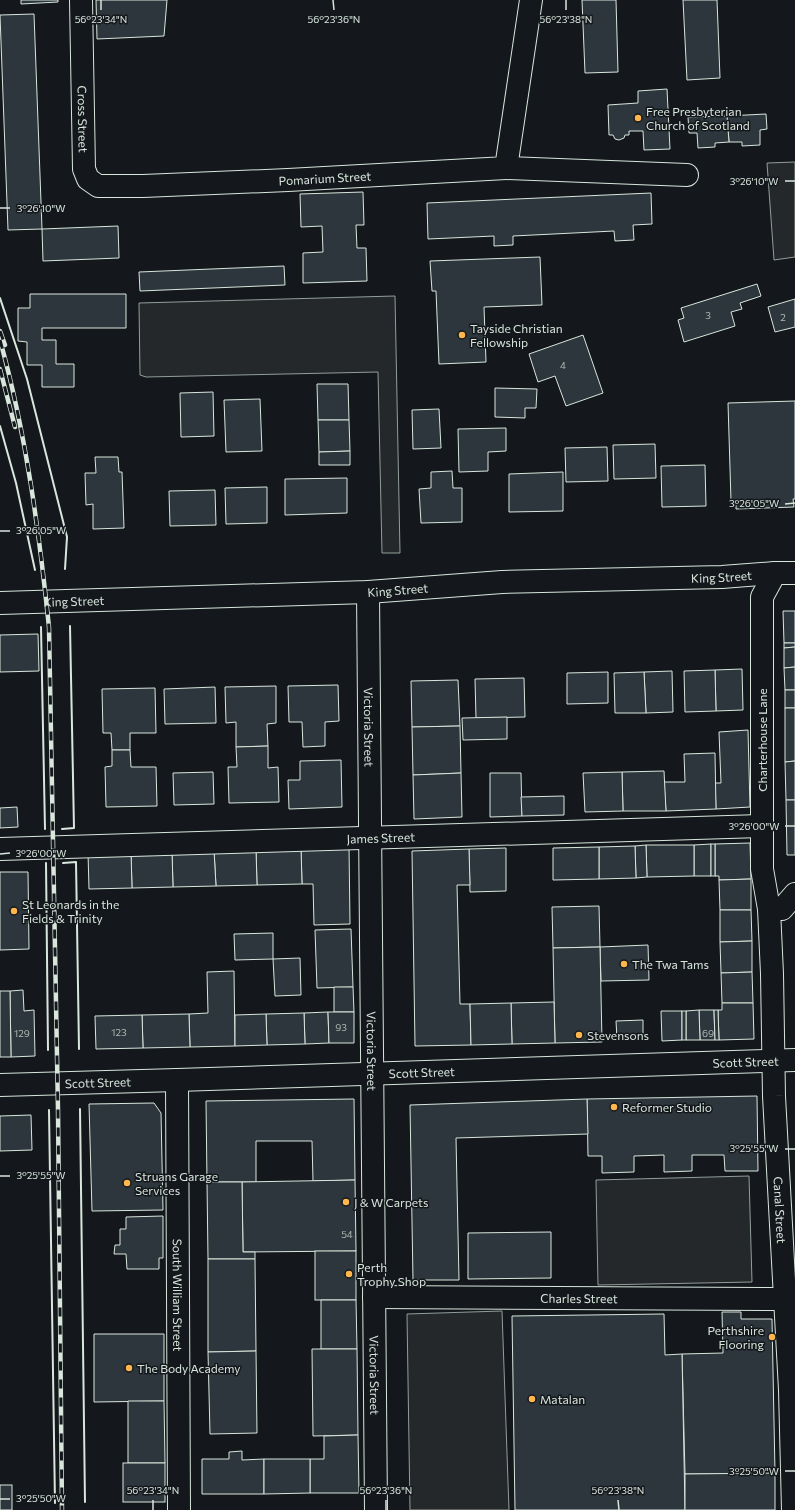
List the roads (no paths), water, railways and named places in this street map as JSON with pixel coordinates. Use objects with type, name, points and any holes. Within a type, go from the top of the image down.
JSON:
[{"type":"street","name":"Cross Street","points":[[81,0],[84,169],[88,179],[98,186],[143,186]]},
{"type":"street","points":[[506,168],[531,0]]},
{"type":"street","name":"Pomarium Street","points":[[143,186],[506,168],[687,174]]},
{"type":"street","name":"King Street","points":[[0,604],[368,592],[502,582],[722,577],[785,573]]},
{"type":"street","name":"Charterhouse Lane","points":[[769,909],[762,869],[761,826],[762,597],[785,573]]},
{"type":"street","name":"Victoria Street","points":[[368,592],[376,1510]]},
{"type":"street","name":"James Street","points":[[0,849],[761,826]]},
{"type":"street","points":[[769,909],[782,909],[795,894]]},
{"type":"street","name":"Canal Street","points":[[769,909],[772,974],[773,1061],[784,1299],[790,1390],[793,1510]]},
{"type":"street","name":"Scott Street","points":[[0,1085],[750,1060],[795,1060]]},
{"type":"street","name":"South William Street","points":[[177,1080],[179,1510]]},
{"type":"street","name":"Charles Street","points":[[374,1297],[784,1299]]},
{"type":"railway","points":[[0,331],[5,345]]},
{"type":"railway","points":[[0,340],[24,446],[41,555],[49,627],[58,1110],[62,1510]]},
{"type":"railway","points":[[0,369],[15,427]]},
{"type":"place","name":"Free Presbyterian Church of Scotland","points":[[638,118]]},
{"type":"place","name":"Tayside Christian Fellowship","points":[[462,335]]},
{"type":"place","name":"St Leonards in the Fields & Trinity","points":[[14,911]]},
{"type":"place","name":"The Twa Tams","points":[[624,964]]},
{"type":"place","name":"Stevensons","points":[[579,1035]]},
{"type":"place","name":"Reformer Studio","points":[[614,1107]]},
{"type":"place","name":"Struans Garage Services","points":[[127,1183]]},
{"type":"place","name":"J & W Carpets","points":[[346,1202]]},
{"type":"place","name":"Perth Trophy Shop","points":[[349,1274]]},
{"type":"place","name":"Perthshire Flooring","points":[[772,1337]]},
{"type":"place","name":"The Body Academy","points":[[129,1368]]},
{"type":"place","name":"Matalan","points":[[532,1399]]}]
